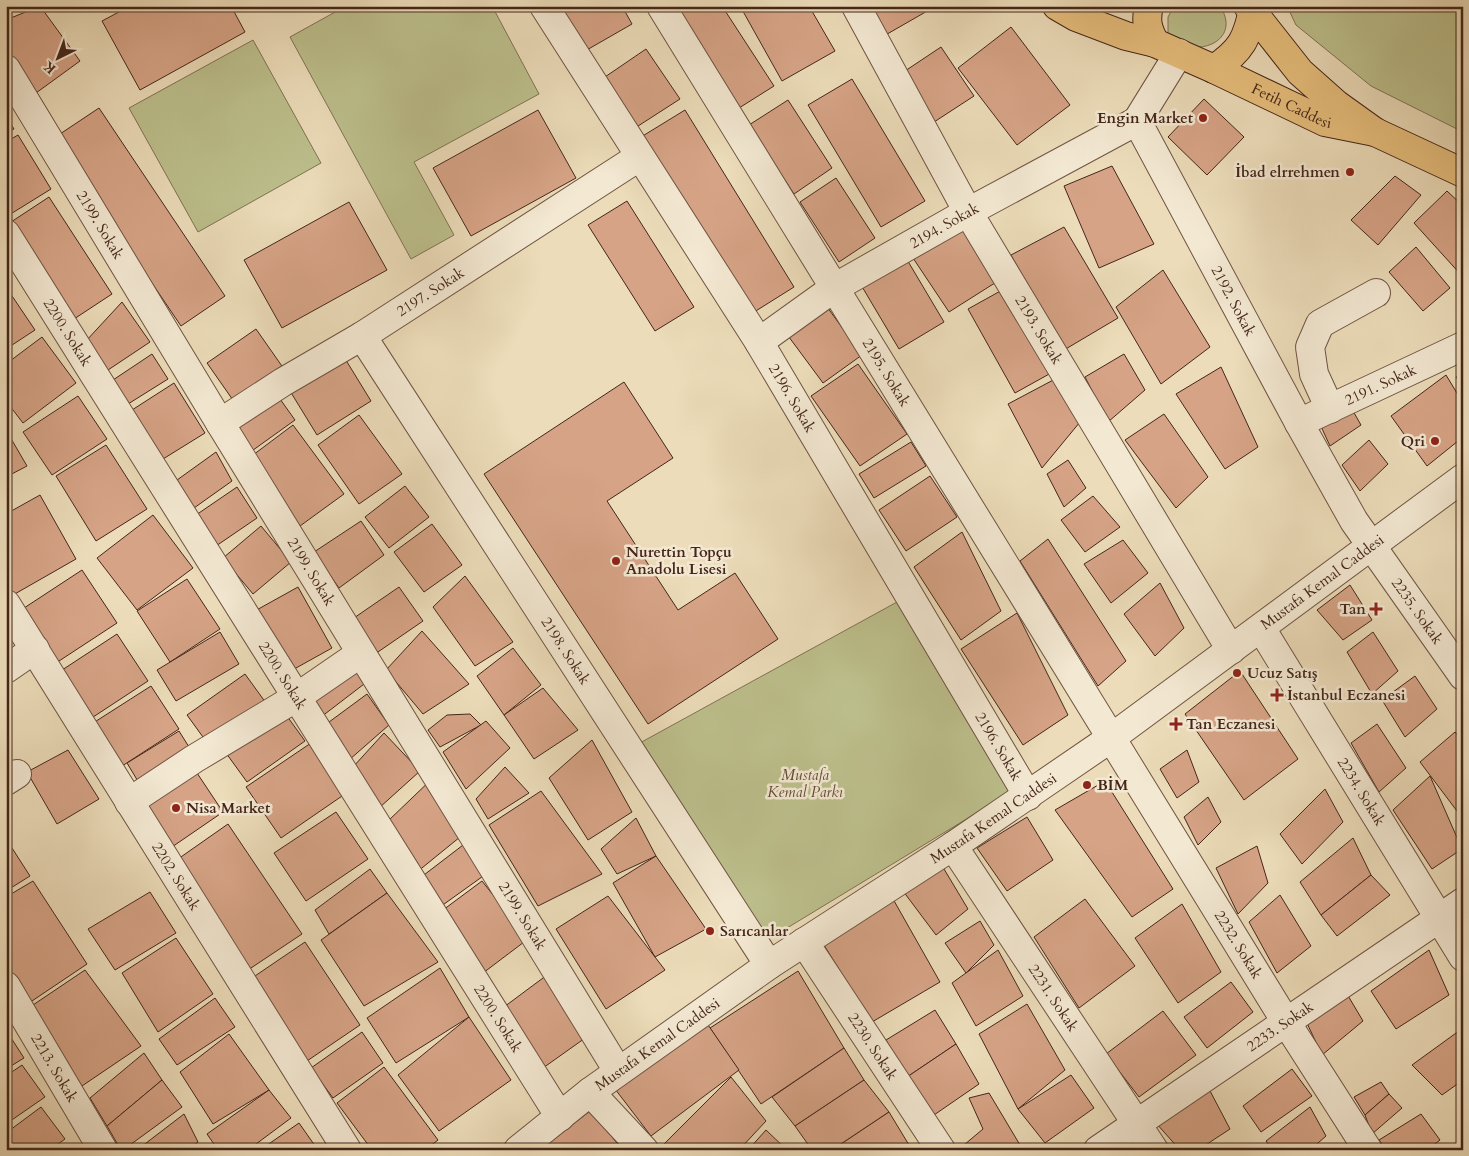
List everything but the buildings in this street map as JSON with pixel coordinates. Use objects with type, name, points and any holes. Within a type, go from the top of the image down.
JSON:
[{"type":"main road","name":"Fetih Caddesi","points":[[1057,6],[1076,17],[1126,36],[1167,48],[1214,68],[1325,122],[1375,132]]},
{"type":"main road","points":[[1149,6],[1146,18],[1148,30],[1167,48]]},
{"type":"main road","points":[[1214,68],[1231,58],[1242,44],[1251,8]]},
{"type":"main road","points":[[1251,8],[1300,72],[1336,104],[1375,132],[1463,173]]},
{"type":"street","name":"2196. Sokak","points":[[544,6],[758,342],[1028,796]]},
{"type":"street","name":"2195. Sokak","points":[[661,6],[1111,738]]},
{"type":"street","name":"2193. Sokak","points":[[856,6],[968,212],[1231,650]]},
{"type":"street","points":[[1138,121],[1167,48]]},
{"type":"street","name":"2199. Sokak","points":[[6,69],[220,423],[618,1071]]},
{"type":"street","name":"2194. Sokak","points":[[758,342],[834,288],[968,212],[1138,121]]},
{"type":"street","name":"2192. Sokak","points":[[1138,121],[1299,423],[1354,521],[1371,546]]},
{"type":"street","name":"2197. Sokak","points":[[220,423],[283,382],[362,336],[639,157]]},
{"type":"street","name":"2200. Sokak","points":[[6,234],[560,1117]]},
{"type":"street","points":[[1330,409],[1314,374],[1310,347],[1320,324],[1376,293]]},
{"type":"street","name":"2198. Sokak","points":[[362,336],[768,965]]},
{"type":"street","name":"2191. Sokak","points":[[1299,423],[1463,346]]},
{"type":"street","name":"Mustafa Kemal Caddesi","points":[[518,1150],[618,1071],[768,965],[953,846],[1111,738],[1463,478]]},
{"type":"street","name":"2235. Sokak","points":[[1371,546],[1463,676]]},
{"type":"street","name":"2202. Sokak","points":[[6,604],[347,1150]]},
{"type":"street","name":"2234. Sokak","points":[[1261,628],[1463,957]]},
{"type":"street","points":[[6,669],[35,650]]},
{"type":"street","points":[[128,802],[194,759],[297,697],[361,653]]},
{"type":"street","name":"2232. Sokak","points":[[1111,738],[1286,1022],[1368,1150]]},
{"type":"street","name":"2231. Sokak","points":[[953,846],[1154,1150]]},
{"type":"street","name":"2233. Sokak","points":[[1098,1150],[1463,902]]},
{"type":"street","name":"2230. Sokak","points":[[804,942],[941,1150]]},
{"type":"street","name":"2213. Sokak","points":[[6,986],[103,1150]]},
{"type":"street","points":[[590,1092],[644,1150]]},
{"type":"green space","points":[[346,6],[492,6],[539,94],[414,162],[454,235],[411,259],[290,37]]},
{"type":"green space","points":[[1174,6],[1220,6],[1225,17],[1226,27],[1222,35],[1216,42],[1207,46],[1187,46],[1176,42],[1168,33],[1168,17]]},
{"type":"green space","points":[[1287,6],[1463,6],[1463,34],[1459,42],[1463,44],[1463,132],[1371,86],[1296,25]]},
{"type":"green space","points":[[253,40],[321,163],[198,232],[129,108]]},
{"type":"green space","name":"Mustafa Kemal Parkı","points":[[897,602],[1011,792],[764,942],[638,744]]},
{"type":"place","name":"Engin Market","points":[[1203,118]]},
{"type":"place","name":"İbad elrrehmen","points":[[1350,172]]},
{"type":"place","name":"Qri","points":[[1435,441]]},
{"type":"place","name":"Nurettin Topçu Anadolu Lisesi","points":[[616,561]]},
{"type":"place","name":"Tan","points":[[1376,609]]},
{"type":"place","name":"Ucuz Satış","points":[[1237,673]]},
{"type":"place","name":"İstanbul Eczanesi","points":[[1277,695]]},
{"type":"place","name":"Tan Eczanesi","points":[[1176,724]]},
{"type":"place","name":"BİM","points":[[1087,785]]},
{"type":"place","name":"Nisa Market","points":[[176,808]]},
{"type":"place","name":"Sarıcanlar","points":[[710,931]]}]
